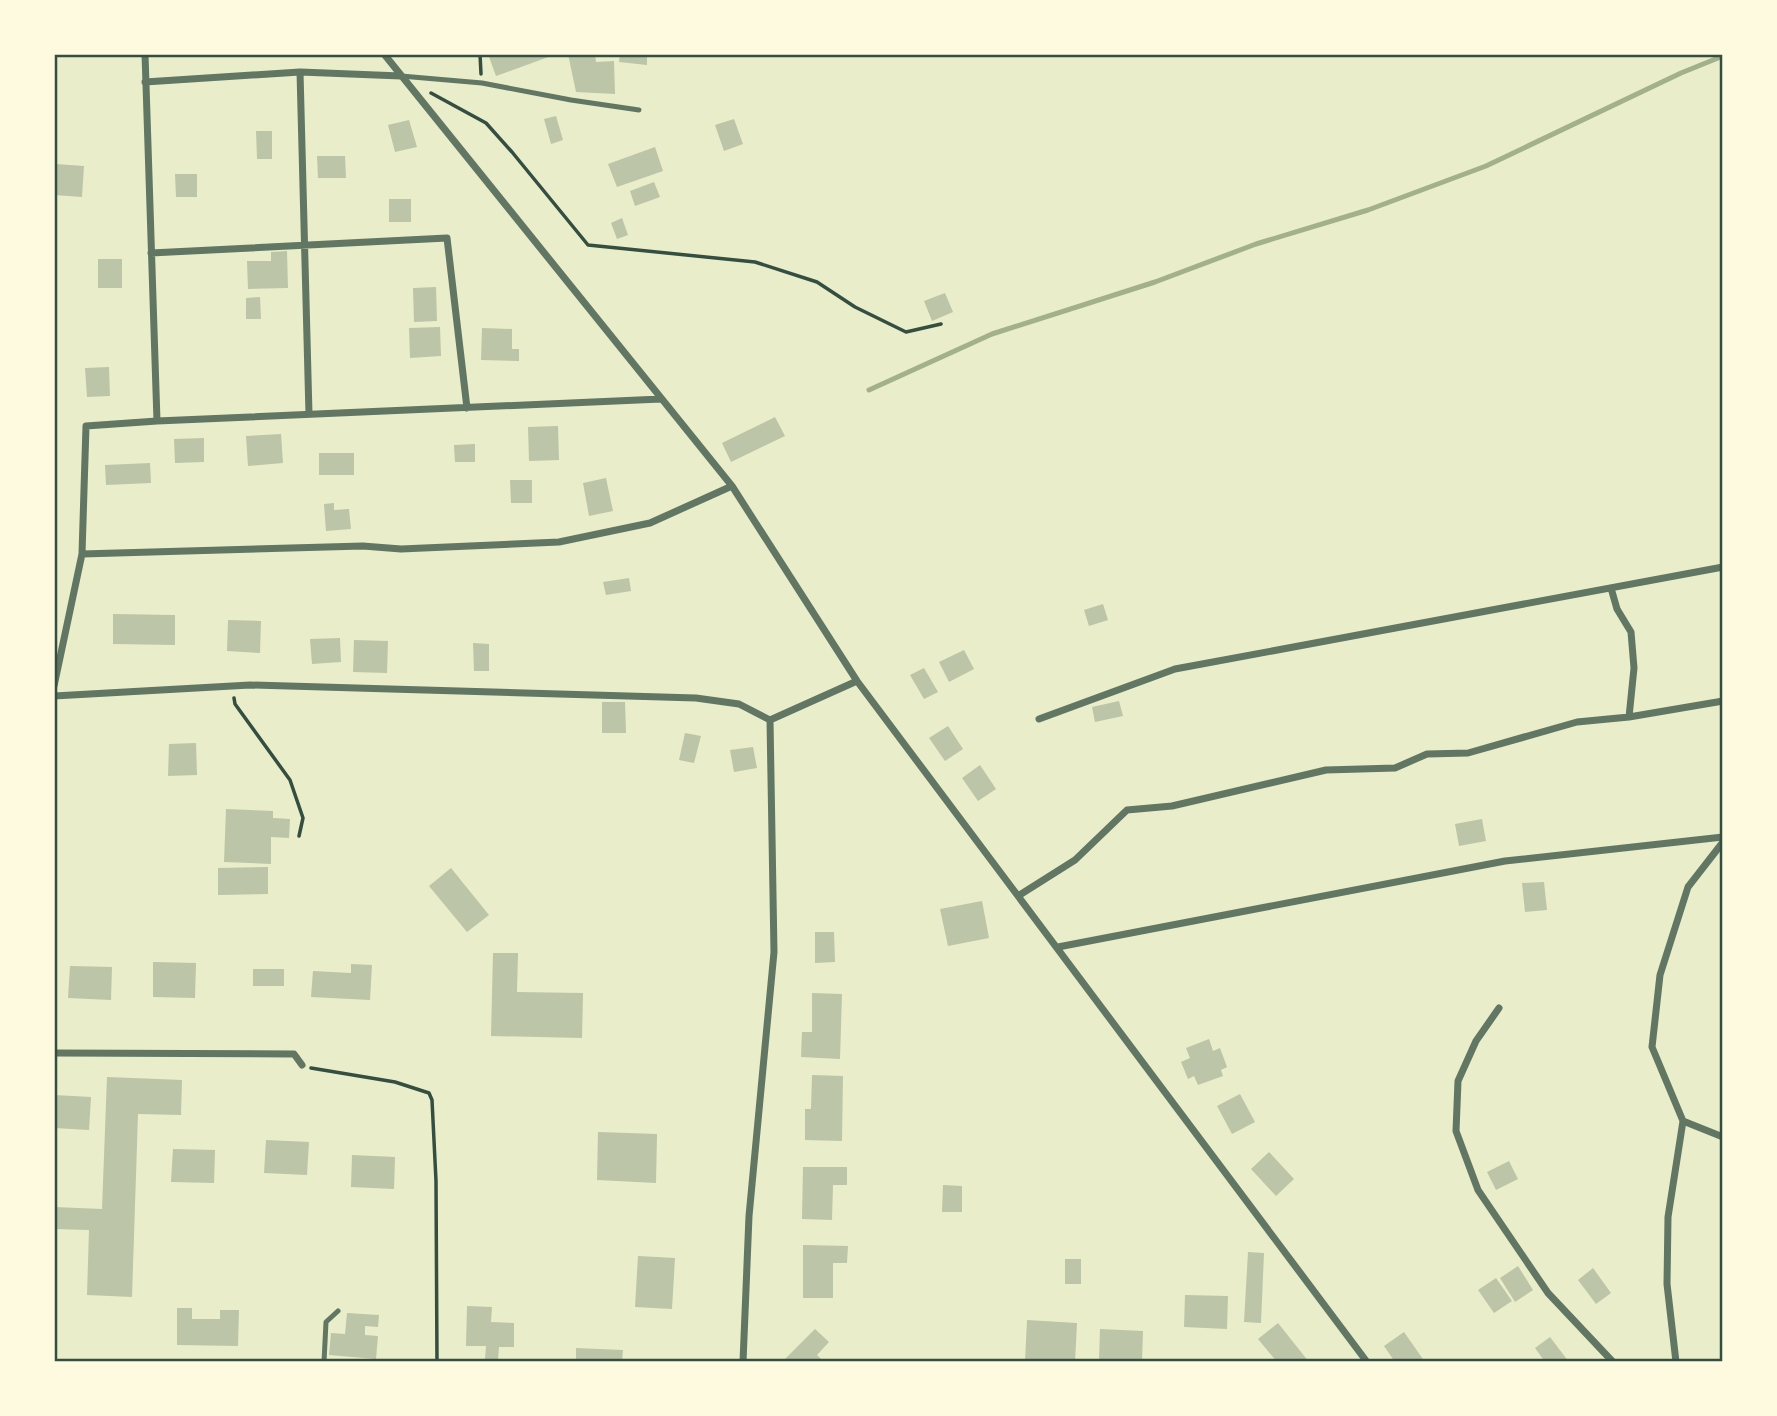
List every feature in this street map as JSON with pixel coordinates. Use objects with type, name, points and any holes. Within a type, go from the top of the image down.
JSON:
[{"type":"street","points":[[145,54],[157,421]]},
{"type":"street","points":[[384,54],[732,486],[857,681],[1367,1362]]},
{"type":"street","points":[[145,82],[300,72],[401,76]]},
{"type":"street","points":[[300,72],[309,414]]},
{"type":"street","points":[[151,253],[446,238],[467,408]]},
{"type":"street","points":[[54,687],[82,554],[86,426],[661,399]]},
{"type":"street","points":[[82,554],[363,546],[401,549],[559,542],[650,523],[732,486]]},
{"type":"street","points":[[1039,719],[1175,669],[1723,567]]},
{"type":"street","points":[[1611,588],[1617,609],[1631,632],[1634,667],[1629,717]]},
{"type":"street","points":[[770,720],[857,681]]},
{"type":"street","points":[[54,696],[232,685],[696,698],[739,704],[770,720]]},
{"type":"street","points":[[1018,896],[1075,860],[1127,810],[1172,806],[1326,770],[1395,768],[1427,754],[1468,753],[1577,722],[1629,717],[1723,701]]},
{"type":"street","points":[[743,1362],[749,1216],[774,952],[770,720]]},
{"type":"street","points":[[1058,947],[1505,861],[1723,840]]},
{"type":"street","points":[[1675,1362],[1667,1284],[1668,1217],[1683,1121],[1652,1048],[1660,975],[1688,887],[1723,840]]},
{"type":"street","points":[[1499,1008],[1476,1041],[1458,1081],[1457,1131],[1478,1190],[1548,1293],[1613,1362]]},
{"type":"street","points":[[54,1053],[294,1054],[302,1065]]},
{"type":"street","points":[[1683,1121],[1723,1137]]},
{"type":"lane","points":[[401,76],[482,83],[639,110]]},
{"type":"lane","points":[[324,1362],[326,1322],[338,1311]]},
{"type":"path","points":[[480,54],[482,83]]},
{"type":"path","points":[[426,90],[486,123],[588,245],[755,261],[817,282],[855,307],[905,332],[941,324]]},
{"type":"path","points":[[232,685],[235,704],[290,780],[303,818],[299,836]]},
{"type":"path","points":[[302,1065],[407,1085],[429,1093],[432,1100],[436,1181],[437,1362]]},
{"type":"building","points":[[488,54],[554,54],[554,55],[496,76]]},
{"type":"building","points":[[568,54],[595,54],[596,62],[614,61],[615,94],[576,92]]},
{"type":"building","points":[[620,54],[647,54],[647,65],[619,62]]},
{"type":"building","points":[[556,116],[563,140],[551,144],[544,119]]},
{"type":"building","points":[[734,119],[743,144],[724,151],[715,125]]},
{"type":"building","points":[[409,120],[417,147],[395,152],[388,125]]},
{"type":"building","points":[[256,131],[272,131],[272,159],[257,159]]},
{"type":"building","points":[[655,147],[663,171],[617,187],[608,164]]},
{"type":"building","points":[[317,156],[345,156],[346,178],[318,178]]},
{"type":"building","points":[[55,164],[84,166],[82,197],[54,195]]},
{"type":"building","points":[[175,174],[197,174],[197,197],[176,197]]},
{"type":"building","points":[[654,182],[660,197],[635,206],[630,191]]},
{"type":"building","points":[[389,199],[411,199],[411,222],[389,222]]},
{"type":"building","points":[[622,218],[628,235],[617,239],[611,223]]},
{"type":"building","points":[[287,251],[288,288],[248,289],[247,261],[271,261],[271,252]]},
{"type":"building","points":[[98,259],[122,259],[122,288],[98,288]]},
{"type":"building","points":[[436,287],[437,321],[414,322],[413,288]]},
{"type":"building","points":[[945,293],[953,312],[932,321],[924,301]]},
{"type":"building","points":[[260,297],[261,319],[246,319],[246,298]]},
{"type":"building","points":[[440,327],[441,356],[410,358],[409,328]]},
{"type":"building","points":[[482,328],[512,329],[512,349],[519,349],[519,361],[481,360]]},
{"type":"building","points":[[109,367],[110,396],[87,397],[85,368]]},
{"type":"building","points":[[775,417],[785,436],[731,462],[722,443]]},
{"type":"building","points":[[558,426],[559,460],[529,461],[528,427]]},
{"type":"building","points":[[281,434],[283,463],[248,466],[246,436]]},
{"type":"building","points":[[204,438],[204,462],[175,463],[174,439]]},
{"type":"building","points":[[475,444],[475,462],[455,462],[454,445]]},
{"type":"building","points":[[319,453],[354,453],[354,475],[319,475]]},
{"type":"building","points":[[150,463],[151,483],[106,485],[105,465]]},
{"type":"building","points":[[606,478],[613,511],[589,516],[583,483]]},
{"type":"building","points":[[510,480],[532,480],[532,503],[511,503]]},
{"type":"building","points":[[334,503],[334,510],[349,509],[351,529],[326,531],[324,504]]},
{"type":"building","points":[[629,578],[631,591],[606,595],[603,582]]},
{"type":"building","points":[[1103,604],[1108,620],[1089,626],[1084,610]]},
{"type":"building","points":[[113,614],[175,615],[175,645],[113,644]]},
{"type":"building","points":[[228,620],[261,621],[260,653],[227,651]]},
{"type":"building","points":[[340,638],[341,662],[312,664],[310,639]]},
{"type":"building","points":[[354,640],[388,641],[387,673],[353,672]]},
{"type":"building","points":[[473,643],[489,644],[489,671],[474,671]]},
{"type":"building","points":[[964,650],[974,669],[949,682],[939,662]]},
{"type":"building","points":[[924,668],[938,692],[924,699],[910,675]]},
{"type":"building","points":[[1119,701],[1123,716],[1095,722],[1092,707]]},
{"type":"building","points":[[602,702],[625,702],[626,733],[602,733]]},
{"type":"building","points":[[948,726],[963,749],[945,761],[929,738]]},
{"type":"building","points":[[685,733],[701,736],[694,763],[679,760]]},
{"type":"building","points":[[196,743],[197,775],[168,776],[169,744]]},
{"type":"building","points":[[753,747],[757,768],[734,772],[730,750]]},
{"type":"building","points":[[980,765],[996,789],[978,801],[962,778]]},
{"type":"building","points":[[226,809],[273,811],[273,818],[290,819],[289,838],[271,837],[271,864],[224,862]]},
{"type":"building","points":[[1482,819],[1486,841],[1459,846],[1455,824]]},
{"type":"building","points":[[268,867],[268,894],[218,895],[218,868]]},
{"type":"building","points":[[451,868],[489,915],[467,932],[429,886]]},
{"type":"building","points":[[1544,882],[1547,910],[1525,912],[1522,883]]},
{"type":"building","points":[[982,901],[989,938],[948,946],[940,909]]},
{"type":"building","points":[[815,932],[834,932],[835,962],[815,963]]},
{"type":"building","points":[[493,953],[518,953],[517,992],[583,993],[582,1038],[491,1036]]},
{"type":"building","points":[[153,962],[196,963],[195,998],[153,997]]},
{"type":"building","points":[[351,964],[372,965],[370,1000],[311,997],[313,971],[351,973]]},
{"type":"building","points":[[70,966],[112,967],[111,1000],[68,998]]},
{"type":"building","points":[[253,969],[284,969],[284,986],[253,986]]},
{"type":"building","points":[[812,993],[842,994],[840,1059],[801,1057],[802,1032],[812,1032]]},
{"type":"building","points":[[1209,1039],[1213,1051],[1220,1048],[1227,1067],[1221,1070],[1223,1076],[1198,1085],[1194,1076],[1188,1079],[1181,1062],[1190,1058],[1186,1048]]},
{"type":"building","points":[[812,1075],[843,1076],[842,1141],[805,1140],[805,1109],[811,1109]]},
{"type":"building","points":[[107,1077],[182,1080],[181,1115],[138,1114],[132,1297],[87,1295],[89,1230],[54,1229],[54,1207],[102,1209]]},
{"type":"building","points":[[1240,1094],[1255,1122],[1232,1134],[1217,1106]]},
{"type":"building","points":[[54,1095],[91,1097],[89,1130],[54,1128]]},
{"type":"building","points":[[598,1132],[657,1134],[656,1183],[597,1180]]},
{"type":"building","points":[[266,1140],[309,1142],[307,1175],[264,1173]]},
{"type":"building","points":[[173,1149],[215,1150],[214,1183],[171,1182]]},
{"type":"building","points":[[1269,1152],[1294,1179],[1276,1196],[1251,1169]]},
{"type":"building","points":[[352,1155],[395,1157],[394,1189],[351,1187]]},
{"type":"building","points":[[1509,1161],[1518,1179],[1496,1190],[1487,1172]]},
{"type":"building","points":[[803,1167],[847,1167],[847,1185],[833,1185],[832,1220],[802,1219]]},
{"type":"building","points":[[943,1185],[962,1186],[962,1212],[942,1212]]},
{"type":"building","points":[[803,1245],[848,1246],[847,1263],[833,1263],[833,1298],[803,1298]]},
{"type":"building","points":[[1248,1252],[1264,1253],[1261,1323],[1244,1322]]},
{"type":"building","points":[[638,1256],[675,1258],[672,1309],[635,1307]]},
{"type":"building","points":[[1065,1259],[1081,1259],[1081,1284],[1065,1284]]},
{"type":"building","points":[[1518,1266],[1533,1290],[1515,1302],[1500,1278]]},
{"type":"building","points":[[1593,1268],[1611,1293],[1596,1304],[1578,1280]]},
{"type":"building","points":[[1496,1278],[1512,1301],[1494,1313],[1478,1290]]},
{"type":"building","points":[[1185,1295],[1228,1296],[1227,1329],[1184,1327]]},
{"type":"building","points":[[467,1306],[492,1307],[491,1322],[514,1323],[514,1347],[499,1347],[498,1360],[485,1359],[486,1346],[466,1346]]},
{"type":"building","points":[[177,1308],[192,1308],[192,1319],[220,1319],[220,1310],[239,1310],[238,1346],[177,1345]]},
{"type":"building","points":[[347,1313],[379,1315],[378,1327],[365,1326],[365,1335],[378,1336],[376,1359],[329,1355],[331,1333],[345,1334]]},
{"type":"building","points":[[1027,1320],[1077,1323],[1075,1362],[1025,1362]]},
{"type":"building","points":[[1278,1323],[1309,1362],[1277,1362],[1258,1339]]},
{"type":"building","points":[[815,1329],[829,1342],[817,1355],[824,1362],[788,1362],[785,1359]]},
{"type":"building","points":[[1100,1329],[1143,1331],[1142,1362],[1099,1362]]},
{"type":"building","points":[[1404,1332],[1425,1362],[1395,1362],[1384,1346]]},
{"type":"building","points":[[1550,1337],[1569,1362],[1545,1362],[1535,1348]]},
{"type":"building","points":[[576,1348],[623,1350],[622,1362],[576,1362]]},
{"type":"waterway","points":[[869,390],[992,334],[1155,282],[1256,244],[1368,210],[1486,166],[1681,73],[1723,56]]}]
